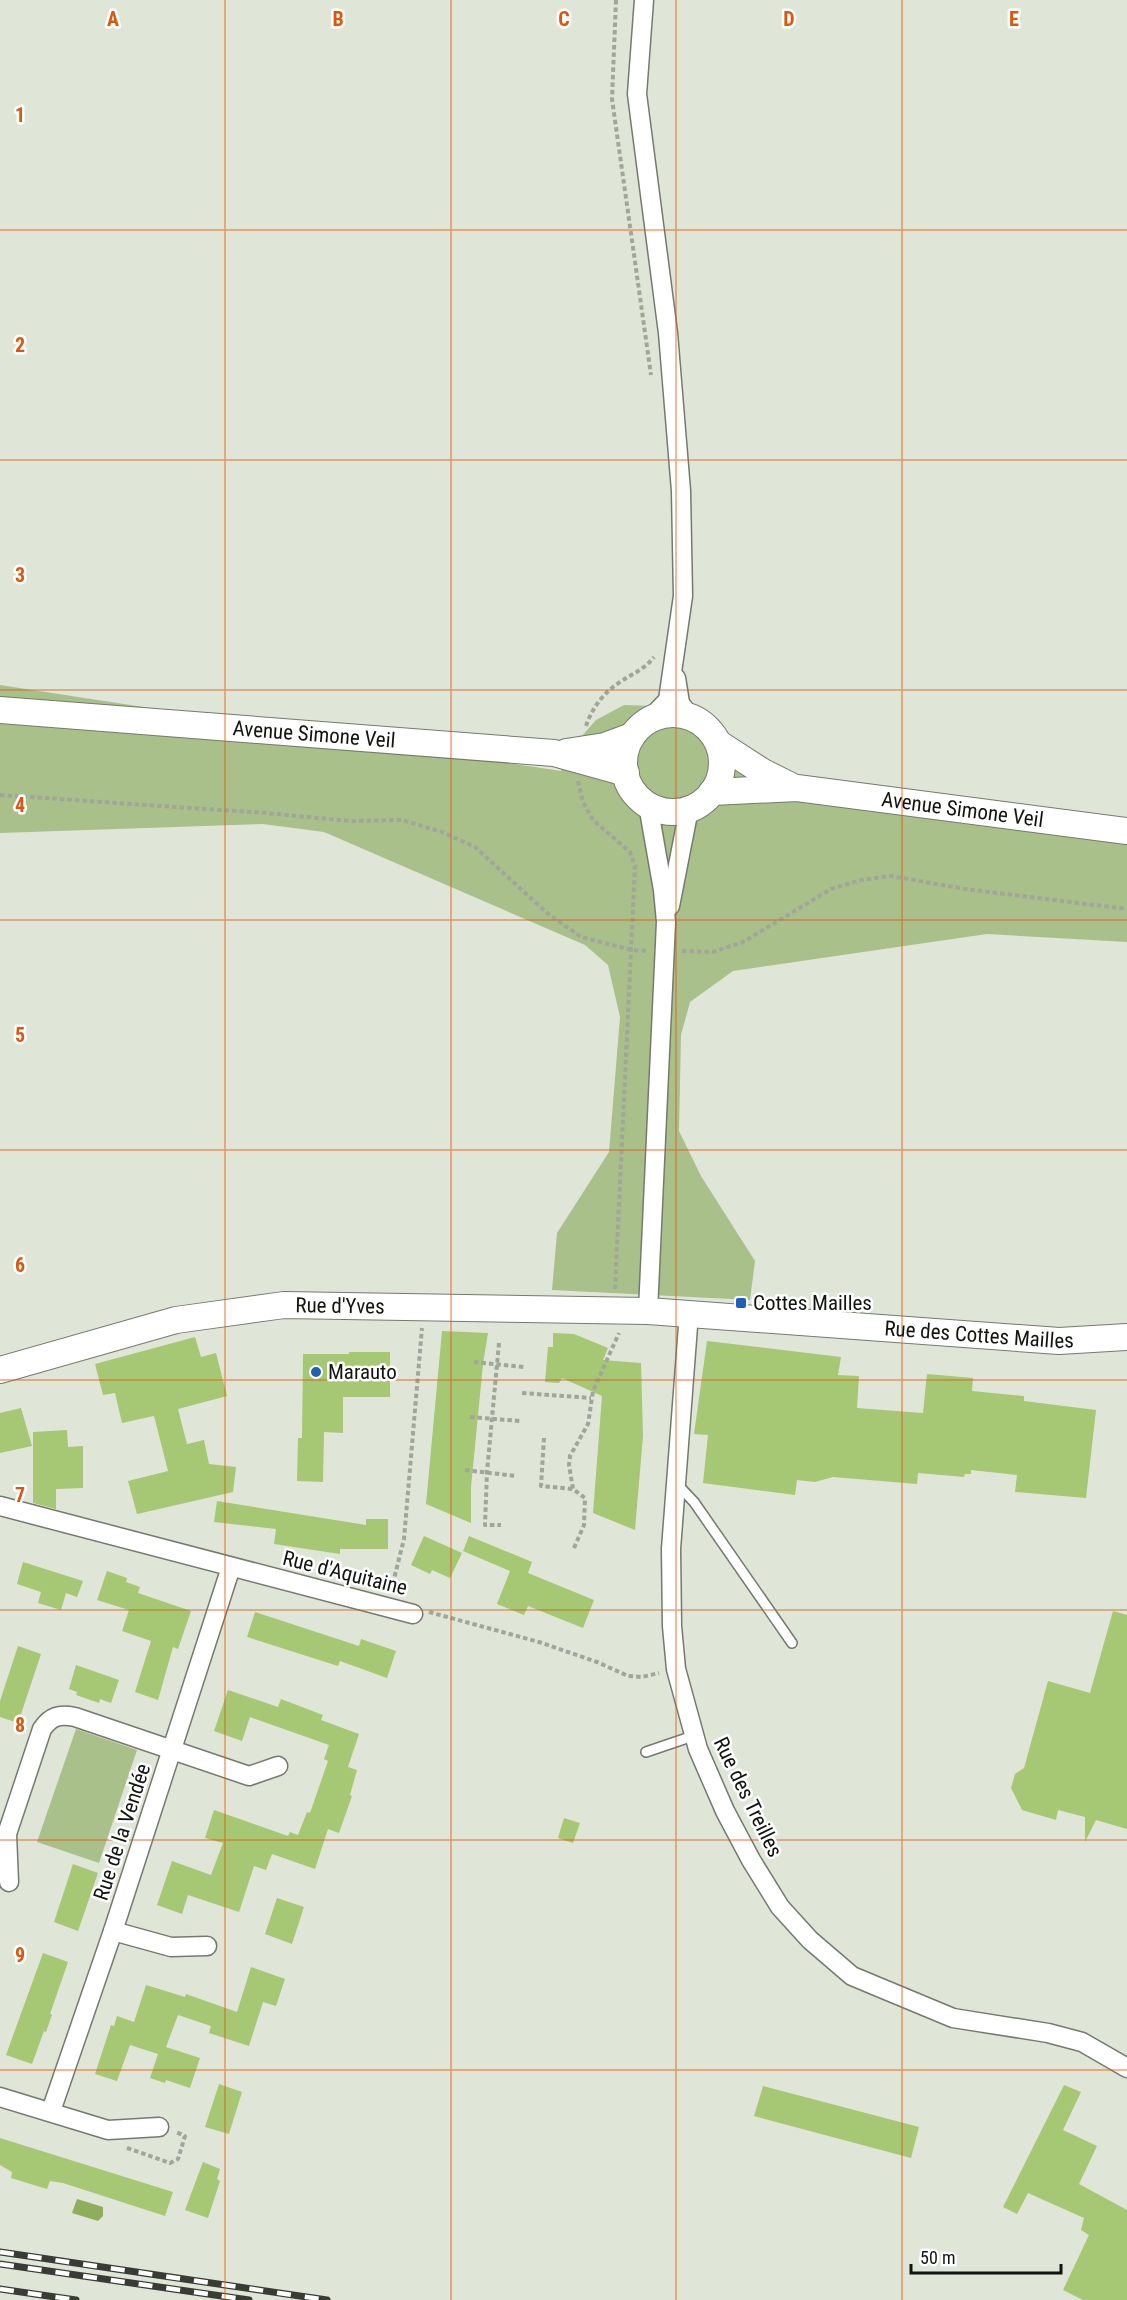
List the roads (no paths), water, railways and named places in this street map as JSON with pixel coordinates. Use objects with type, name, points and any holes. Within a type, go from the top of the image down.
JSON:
[{"type":"main road","name":"Avenue Simone Veil","points":[[0,710],[570,754],[626,773]]},
{"type":"main road","points":[[570,754],[605,746],[673,714],[690,717],[706,727],[718,743],[763,772],[797,788]]},
{"type":"main road","points":[[641,728],[627,748],[624,760],[626,773],[631,787],[648,805],[668,811],[689,809],[703,802],[712,792],[721,775],[722,763],[718,743]]},
{"type":"main road","points":[[712,792],[797,788]]},
{"type":"main road","name":"Avenue Simone Veil","points":[[797,788],[1127,831]]},
{"type":"main road","name":"Rue d'Yves","points":[[0,1370],[176,1320],[294,1305],[630,1310],[689,1313]]},
{"type":"main road","name":"Rue des Cottes Mailles","points":[[689,1313],[1059,1341],[1127,1337]]},
{"type":"street","points":[[641,728],[668,700],[683,596],[681,491],[668,333],[637,94],[644,0]]},
{"type":"street","points":[[674,661],[680,703],[690,717]]},
{"type":"street","points":[[648,805],[663,890],[666,922]]},
{"type":"street","points":[[630,1310],[666,922],[689,809]]},
{"type":"street","name":"Rue des Treilles","points":[[689,1313],[670,1581],[676,1669],[693,1736],[725,1811],[751,1860],[780,1907],[810,1940],[852,1976],[953,2018],[1048,2033],[1082,2042],[1127,2068]]},
{"type":"street","name":"Rue d'Aquitaine","points":[[0,1506],[414,1614]]},
{"type":"street","name":"Rue de la Vendée","points":[[51,2111],[173,1751],[231,1567]]},
{"type":"street","points":[[9,1882],[7,1834],[42,1730],[49,1720],[62,1714],[249,1776],[279,1766]]},
{"type":"street","points":[[113,1931],[171,1947],[207,1946]]},
{"type":"street","points":[[0,2097],[108,2130],[159,2127]]},
{"type":"lane","points":[[676,1483],[694,1502],[792,1643]]},
{"type":"lane","points":[[646,1752],[693,1736]]},
{"type":"railway","points":[[0,2252],[327,2300]]},
{"type":"railway","points":[[0,2264],[249,2300]]},
{"type":"railway","points":[[0,2289],[76,2300]]},
{"type":"place","name":"Cottes Mailles","points":[[741,1303]]},
{"type":"place","name":"Marauto","points":[[316,1372]]}]
